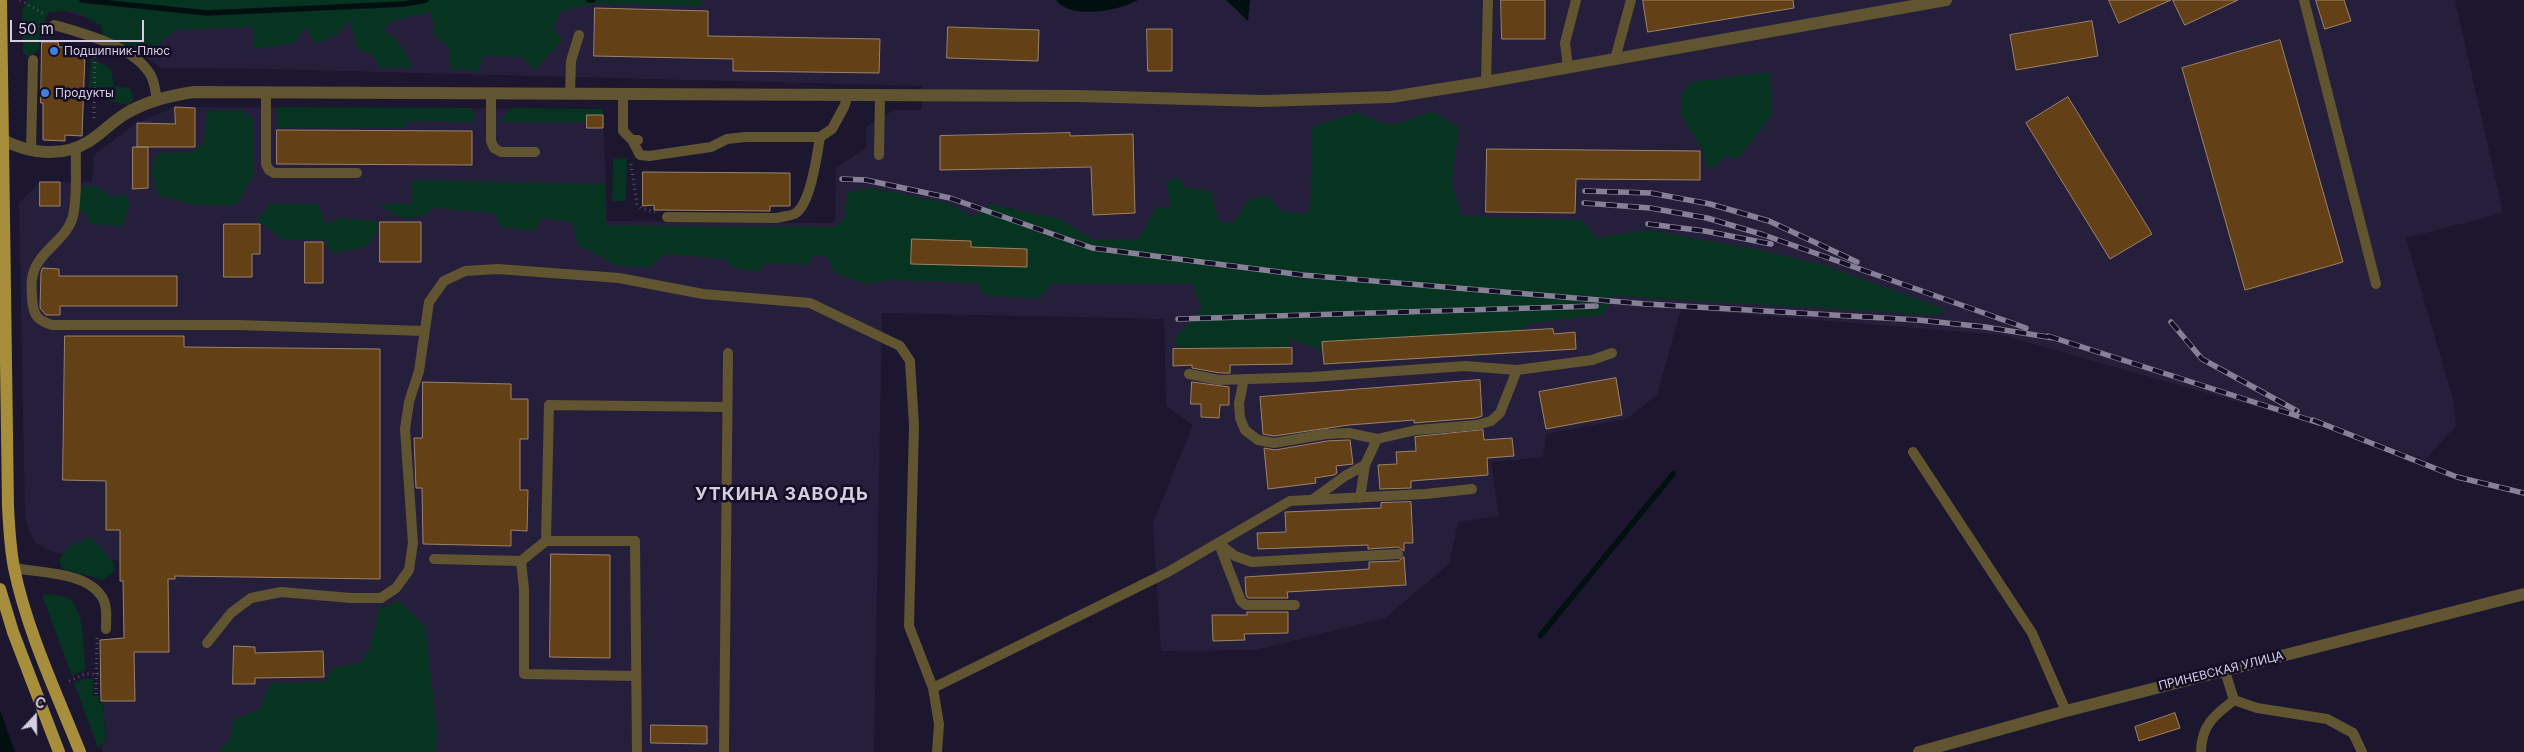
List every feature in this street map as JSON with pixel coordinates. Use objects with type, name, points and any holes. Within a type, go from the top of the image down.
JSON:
[{"type":"main road","points":[[1,0],[3,304],[8,506],[14,568],[40,652],[80,752]]},
{"type":"main road","points":[[0,589],[13,632],[59,752]]},
{"type":"street","points":[[2,140],[31,151],[54,152],[76,147],[94,138],[126,113],[173,95],[194,92],[1078,96],[1263,101],[1390,97],[1486,82],[1946,0]]},
{"type":"street","name":"ПРИНЕВСКАЯ УЛИЦА","points":[[1919,752],[2066,711],[2524,594]]},
{"type":"lane","points":[[1486,82],[1488,0]]},
{"type":"lane","points":[[1568,67],[1565,43],[1576,0]]},
{"type":"lane","points":[[1615,59],[1631,0]]},
{"type":"lane","points":[[2304,0],[2376,284]]},
{"type":"lane","points":[[54,25],[95,37],[141,62],[152,78],[157,101]]},
{"type":"lane","points":[[570,94],[571,62],[579,34]]},
{"type":"lane","points":[[31,151],[33,60]]},
{"type":"lane","points":[[266,92],[266,164],[269,170],[274,173],[357,173]]},
{"type":"lane","points":[[491,93],[491,141],[494,148],[502,152],[535,152]]},
{"type":"lane","points":[[623,94],[623,130],[632,138],[640,155],[649,156],[711,146],[745,137],[820,137],[832,129],[848,95]]},
{"type":"lane","points":[[879,155],[880,95]]},
{"type":"lane","points":[[665,215],[777,218],[795,214],[800,209],[812,179],[820,137]]},
{"type":"lane","points":[[76,147],[73,216],[68,229],[35,267],[32,279],[33,310],[36,318],[42,322],[52,325],[238,325],[424,331]]},
{"type":"lane","points":[[207,644],[231,613],[251,598],[280,592],[351,598],[381,598],[396,588],[409,570],[414,543],[405,429],[419,371],[430,302],[444,281],[465,271],[498,269],[618,278],[703,294],[810,302],[900,346],[910,361],[914,425],[909,626],[933,688],[939,724],[937,752]]},
{"type":"lane","points":[[724,752],[728,353]]},
{"type":"lane","points":[[1189,374],[1219,380],[1312,377],[1465,366],[1517,370],[1592,360],[1612,354]]},
{"type":"lane","points":[[1244,379],[1239,403],[1240,418],[1245,430],[1258,440],[1274,443],[1326,434],[1349,433],[1377,439],[1416,430],[1477,425],[1491,421],[1500,413],[1517,370]]},
{"type":"lane","points":[[546,541],[549,405],[728,407]]},
{"type":"lane","points":[[1360,498],[1366,464],[1377,439]]},
{"type":"lane","points":[[1913,452],[2032,633],[2066,711]]},
{"type":"lane","points":[[1311,500],[1366,464]]},
{"type":"lane","points":[[933,688],[1168,572],[1290,502],[1472,489]]},
{"type":"lane","points":[[434,559],[521,561],[546,541],[635,541],[637,752]]},
{"type":"lane","points":[[1218,543],[1234,556],[1252,562],[1398,554]]},
{"type":"lane","points":[[1218,543],[1241,601],[1246,605],[1295,605]]},
{"type":"lane","points":[[521,561],[524,589],[524,674],[636,676]]},
{"type":"lane","points":[[14,568],[71,578],[90,585],[102,597],[105,605],[106,629]]},
{"type":"lane","points":[[2225,671],[2234,700]]},
{"type":"lane","points":[[2202,752],[2201,744],[2210,720],[2234,700]]},
{"type":"lane","points":[[2234,700],[2256,708],[2327,719],[2353,734],[2362,752]]},
{"type":"path","points":[[20,0],[45,14],[54,25]]},
{"type":"path","points":[[94,138],[95,37]]},
{"type":"path","points":[[632,138],[637,204],[641,208],[665,215]]},
{"type":"path","points":[[96,694],[98,674],[96,638],[106,629]]},
{"type":"path","points":[[69,681],[85,674],[98,674]]},
{"type":"shaded area","points":[[44,0],[2455,0],[2503,213],[2406,238],[2453,399],[2456,426],[2425,460],[2373,440],[2001,335],[1681,309],[1657,395],[1626,419],[1546,434],[1543,457],[1491,462],[1499,516],[1458,522],[1449,564],[1385,618],[1256,650],[1161,651],[1153,523],[1193,425],[1166,406],[1164,319],[882,313],[874,752],[103,752],[101,747],[106,741],[103,701],[135,701],[134,649],[142,652],[169,652],[168,579],[175,579],[175,560],[119,561],[63,554],[48,550],[36,543],[29,531],[25,515],[19,203],[40,182],[92,182],[94,155],[137,123],[175,107],[603,109],[607,221],[835,223],[836,168],[866,148],[866,127],[894,110],[922,110],[922,86],[162,68],[127,45],[109,24],[44,6]]},
{"type":"shaded area","points":[[1056,0],[1138,0],[1108,10],[1083,12],[1063,6]]},
{"type":"shaded area","points":[[1226,0],[1250,0],[1248,21]]},
{"type":"shaded area","points":[[0,710],[15,752],[0,752]]},
{"type":"green space","points":[[28,0],[703,0],[701,6],[595,4],[561,11],[553,28],[562,41],[534,70],[522,57],[483,56],[479,71],[449,69],[450,48],[435,37],[431,12],[389,22],[385,32],[395,37],[414,68],[379,68],[374,55],[357,49],[350,21],[336,35],[315,44],[306,27],[294,43],[254,49],[253,27],[176,30],[144,57],[103,53],[102,26],[74,11],[49,12],[40,30],[39,50],[28,57],[23,53],[22,10]]},
{"type":"green space","points":[[91,58],[111,69],[114,86],[130,88],[134,99],[129,105],[88,96]]},
{"type":"green space","points":[[1770,72],[1772,115],[1740,157],[1724,157],[1713,168],[1706,168],[1702,150],[1682,116],[1681,94],[1691,82]]},
{"type":"green space","points":[[278,107],[472,108],[475,122],[407,121],[406,128],[277,128]]},
{"type":"green space","points":[[511,108],[603,109],[603,115],[587,115],[587,122],[500,122]]},
{"type":"green space","points":[[207,110],[242,110],[254,120],[254,173],[237,205],[195,205],[160,196],[153,181],[153,163],[158,153],[192,152],[204,143]]},
{"type":"green space","points":[[1430,111],[1459,127],[1452,182],[1461,216],[1582,220],[1596,238],[1649,230],[1760,250],[1824,265],[1947,310],[1936,315],[1613,296],[1603,315],[1532,323],[1481,357],[1457,355],[1445,332],[1423,346],[1332,355],[1293,339],[1283,351],[1197,365],[1173,341],[1202,309],[1193,284],[1051,284],[1040,298],[984,296],[977,283],[890,280],[867,284],[834,273],[828,257],[813,255],[807,265],[767,263],[759,271],[734,268],[724,259],[664,254],[648,268],[616,265],[578,245],[572,222],[541,218],[535,231],[501,227],[494,213],[434,208],[419,217],[406,218],[394,214],[380,205],[411,203],[412,180],[605,184],[605,225],[836,227],[844,219],[848,192],[872,188],[948,203],[973,217],[989,204],[1060,219],[1093,240],[1139,239],[1156,207],[1171,208],[1166,181],[1178,178],[1186,188],[1211,191],[1219,221],[1233,223],[1251,198],[1269,197],[1282,212],[1310,213],[1312,127],[1357,112],[1378,121],[1394,124]]},
{"type":"green space","points":[[627,158],[626,201],[612,201],[613,159]]},
{"type":"green space","points":[[95,185],[112,197],[126,195],[130,202],[123,226],[90,224],[86,213],[78,211],[76,200],[82,188]]},
{"type":"green space","points":[[271,204],[318,204],[326,224],[341,218],[377,221],[377,231],[366,247],[332,253],[324,240],[283,240],[257,220]]},
{"type":"green space","points":[[91,537],[114,563],[113,573],[103,580],[62,569],[59,560],[68,547]]},
{"type":"green space","points":[[49,594],[70,598],[79,614],[84,642],[85,670],[72,676],[42,595]]},
{"type":"green space","points":[[399,601],[425,626],[437,729],[436,752],[219,752],[229,740],[234,720],[260,709],[270,684],[325,681],[333,668],[361,663],[371,646],[379,608]]},
{"type":"green space","points":[[83,679],[93,679],[93,696],[99,696],[99,703],[103,703],[106,741],[98,748],[74,683]]},
{"type":"building","points":[[1501,0],[1545,0],[1545,39],[1502,39]]},
{"type":"building","points":[[1643,0],[1793,0],[1794,8],[1648,32]]},
{"type":"building","points":[[2109,0],[2171,0],[2119,23]]},
{"type":"building","points":[[2173,0],[2238,0],[2185,25]]},
{"type":"building","points":[[2316,0],[2344,0],[2351,21],[2325,29]]},
{"type":"building","points":[[595,8],[708,11],[708,36],[880,39],[879,73],[733,71],[733,59],[594,56]]},
{"type":"building","points":[[2092,21],[2098,56],[2016,70],[2010,35]]},
{"type":"building","points":[[948,27],[1039,30],[1038,61],[947,58]]},
{"type":"building","points":[[1147,29],[1172,29],[1172,71],[1148,71]]},
{"type":"building","points":[[2280,40],[2343,262],[2245,290],[2182,68]]},
{"type":"building","points":[[42,42],[58,42],[59,47],[67,47],[67,53],[85,53],[82,136],[65,135],[65,141],[43,140],[43,103],[41,103]]},
{"type":"building","points":[[2068,97],[2152,234],[2110,259],[2026,123]]},
{"type":"building","points":[[175,107],[195,108],[195,147],[137,147],[137,123],[175,124]]},
{"type":"building","points":[[587,115],[603,115],[603,128],[587,128]]},
{"type":"building","points":[[277,130],[472,131],[472,165],[277,164]]},
{"type":"building","points":[[1070,133],[1070,136],[1133,134],[1135,213],[1093,215],[1091,167],[940,170],[940,136]]},
{"type":"building","points":[[133,147],[148,147],[148,188],[133,189]]},
{"type":"building","points":[[1487,149],[1700,151],[1700,180],[1576,179],[1575,213],[1486,212]]},
{"type":"building","points":[[643,172],[790,173],[790,206],[770,206],[770,211],[654,210],[654,205],[643,206]]},
{"type":"building","points":[[40,182],[60,182],[60,206],[40,206]]},
{"type":"building","points":[[380,222],[421,222],[421,262],[380,262]]},
{"type":"building","points":[[224,224],[260,224],[260,254],[252,254],[252,277],[224,277]]},
{"type":"building","points":[[912,239],[971,241],[971,247],[1027,249],[1027,267],[911,264]]},
{"type":"building","points":[[305,242],[323,242],[323,283],[305,283]]},
{"type":"building","points":[[43,268],[59,269],[59,276],[177,276],[177,306],[60,306],[60,315],[46,315],[40,308],[41,273]]},
{"type":"building","points":[[1553,329],[1554,334],[1575,332],[1576,349],[1324,364],[1322,342]]},
{"type":"building","points":[[65,336],[184,336],[184,347],[380,349],[380,579],[175,576],[175,579],[168,579],[169,652],[134,652],[135,701],[101,701],[100,640],[124,638],[123,581],[120,581],[120,530],[106,530],[106,481],[63,480]]},
{"type":"building","points":[[1292,348],[1292,364],[1230,365],[1230,373],[1192,368],[1192,365],[1173,366],[1173,349]]},
{"type":"building","points":[[1616,378],[1622,415],[1546,429],[1539,392]]},
{"type":"building","points":[[1480,380],[1482,416],[1476,418],[1414,423],[1414,420],[1349,425],[1274,436],[1263,434],[1260,397]]},
{"type":"building","points":[[423,382],[511,384],[511,399],[528,399],[528,439],[520,439],[520,490],[528,490],[527,531],[511,530],[511,546],[423,544],[422,488],[416,488],[414,438],[422,438]]},
{"type":"building","points":[[1192,382],[1229,387],[1229,405],[1220,405],[1219,418],[1201,417],[1201,404],[1191,404]]},
{"type":"building","points":[[1483,430],[1484,440],[1512,438],[1514,456],[1487,458],[1488,475],[1411,481],[1411,488],[1380,489],[1378,465],[1397,464],[1396,452],[1416,451],[1415,437]]},
{"type":"building","points":[[1350,440],[1353,464],[1336,466],[1337,473],[1315,478],[1316,483],[1268,489],[1264,448],[1275,450],[1327,441]]},
{"type":"building","points":[[1411,502],[1413,543],[1404,543],[1404,551],[1398,547],[1368,549],[1368,545],[1258,549],[1257,533],[1286,532],[1285,512],[1381,508],[1381,503]]},
{"type":"building","points":[[551,554],[610,555],[610,658],[550,657]]},
{"type":"building","points":[[1404,557],[1406,585],[1287,592],[1288,598],[1248,598],[1246,595],[1245,577],[1369,569],[1369,562],[1398,561]]},
{"type":"building","points":[[1247,612],[1288,612],[1288,633],[1244,634],[1245,640],[1213,641],[1212,615],[1247,615]]},
{"type":"building","points":[[234,646],[255,647],[255,653],[323,651],[324,677],[255,678],[255,684],[233,684]]},
{"type":"building","points":[[2175,713],[2180,728],[2139,741],[2135,727]]},
{"type":"building","points":[[651,725],[707,726],[707,744],[651,743]]},
{"type":"waterway","points":[[82,0],[207,13],[404,4],[426,0]]},
{"type":"waterway","points":[[1540,636],[1673,474]]},
{"type":"railway","points":[[842,179],[866,180],[950,198],[1092,248],[1303,275],[1646,304],[1918,320],[1985,327],[2054,338]]},
{"type":"railway","points":[[1585,191],[1651,193],[1710,204],[1769,221],[1857,262]]},
{"type":"railway","points":[[1584,203],[1650,208],[1707,218],[1764,235],[2026,328]]},
{"type":"railway","points":[[1648,224],[1705,231],[1771,244]]},
{"type":"railway","points":[[1178,319],[1596,306]]},
{"type":"railway","points":[[2171,322],[2202,359],[2297,411]]},
{"type":"railway","points":[[2048,336],[2319,423]]},
{"type":"railway","points":[[2313,420],[2457,477],[2524,493]]},
{"type":"place","name":"Подшипник-Плюс","points":[[54,51]]},
{"type":"place","name":"Продукты","points":[[45,93]]},
{"type":"district","name":"УТКИНА ЗАВОДЬ","points":[[782,495]]}]
